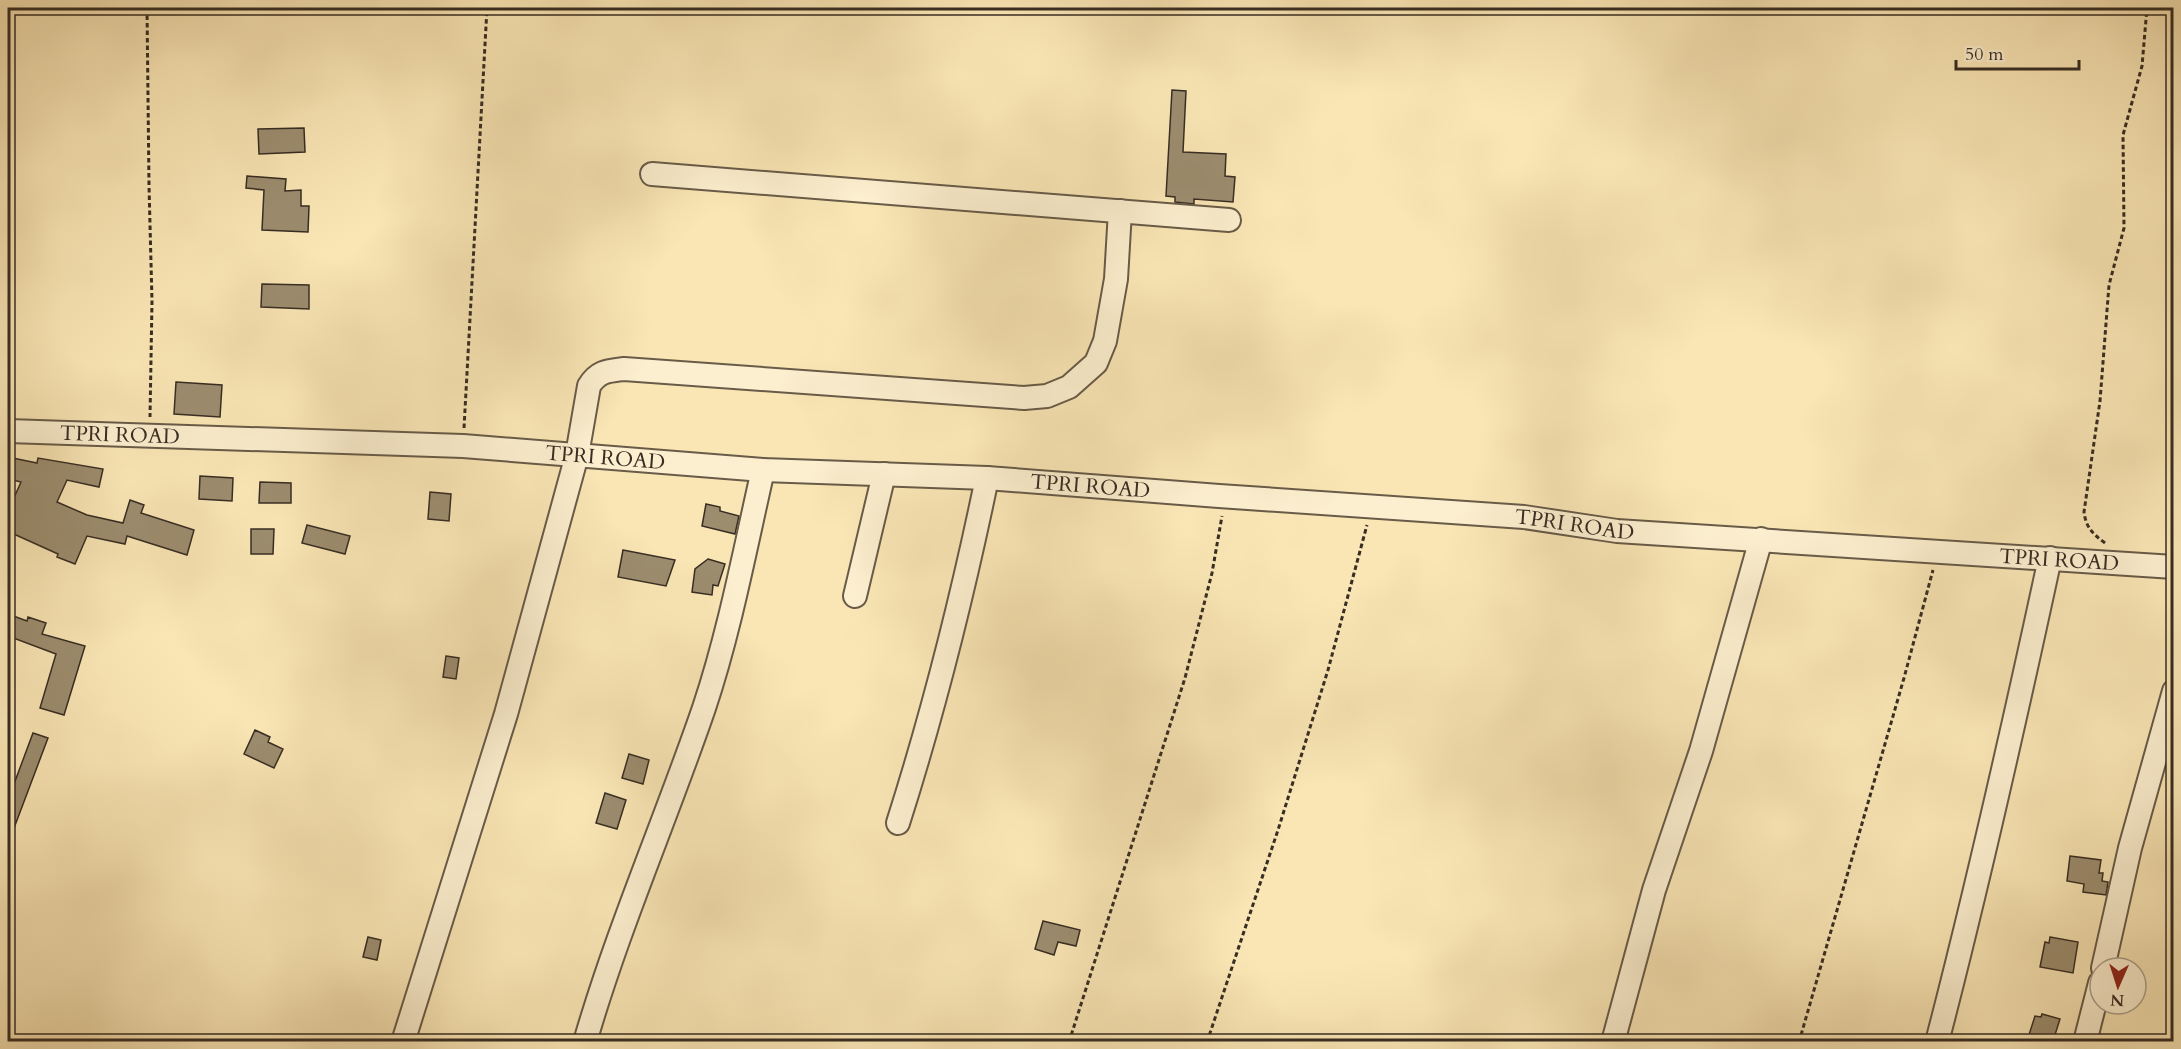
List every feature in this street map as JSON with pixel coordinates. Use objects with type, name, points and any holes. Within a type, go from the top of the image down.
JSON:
[{"type":"street","points":[[652,174],[1229,220]]},
{"type":"street","points":[[404,1041],[506,714],[577,455],[589,386],[594,377],[602,372],[624,369],[1024,399],[1047,396],[1069,387],[1096,363],[1105,341],[1116,279],[1120,211]]},
{"type":"street","name":"TPRI ROAD","points":[[8,431],[463,446],[763,470],[987,478],[1524,517],[1617,531],[2174,567]]},
{"type":"street","points":[[585,1041],[602,982],[704,706],[732,613],[763,470]]},
{"type":"street","points":[[855,596],[884,474]]},
{"type":"street","points":[[898,823],[936,693],[974,541],[987,478]]},
{"type":"street","points":[[1613,1041],[1654,890],[1701,751],[1761,539]]},
{"type":"street","points":[[1936,1041],[1972,908],[1996,807],[2049,558]]},
{"type":"street","points":[[2106,956],[2130,848],[2174,690]]},
{"type":"street","points":[[2085,1041],[2091,1016]]},
{"type":"path","points":[[147,8],[152,301],[149,434]]},
{"type":"path","points":[[463,446],[487,8]]},
{"type":"path","points":[[2107,545],[2091,533],[2085,522],[2084,512],[2100,401],[2109,285],[2124,228],[2123,135],[2142,66],[2147,8]]},
{"type":"path","points":[[1069,1041],[1185,678],[1212,573],[1223,519],[1219,496]]},
{"type":"path","points":[[1207,1041],[1278,830],[1324,681],[1372,506]]},
{"type":"path","points":[[1799,1041],[1901,689],[1938,550]]},
{"type":"building","points":[[1172,90],[1186,91],[1183,152],[1226,154],[1225,176],[1235,177],[1233,202],[1194,199],[1194,204],[1175,202],[1175,197],[1166,196]]},
{"type":"building","points":[[304,128],[305,152],[259,154],[258,129]]},
{"type":"building","points":[[247,176],[286,179],[285,191],[301,190],[301,206],[309,206],[308,232],[262,230],[264,190],[246,188]]},
{"type":"building","points":[[262,284],[309,285],[309,309],[261,307]]},
{"type":"building","points":[[176,382],[222,385],[220,417],[174,414]]},
{"type":"building","points":[[8,457],[37,463],[38,458],[103,469],[99,487],[67,480],[57,502],[87,515],[123,523],[130,500],[144,505],[141,513],[194,530],[187,555],[127,536],[125,544],[87,536],[75,564],[16,535],[8,530],[8,511],[21,482],[8,479]]},
{"type":"building","points":[[200,476],[233,478],[232,501],[199,499]]},
{"type":"building","points":[[260,482],[291,483],[291,503],[259,503]]},
{"type":"building","points":[[430,492],[451,494],[449,521],[428,519]]},
{"type":"building","points":[[706,504],[720,507],[720,511],[739,516],[735,534],[702,526]]},
{"type":"building","points":[[307,525],[350,536],[345,554],[302,543]]},
{"type":"building","points":[[251,529],[274,529],[273,554],[251,554]]},
{"type":"building","points":[[623,550],[675,560],[666,586],[618,577]]},
{"type":"building","points":[[708,559],[725,564],[718,586],[713,585],[712,595],[692,592],[695,569]]},
{"type":"building","points":[[8,614],[27,621],[28,617],[46,623],[42,634],[85,646],[64,715],[40,708],[56,654],[8,636]]},
{"type":"building","points":[[446,656],[459,658],[456,679],[443,677]]},
{"type":"building","points":[[255,730],[270,737],[268,742],[283,749],[274,768],[244,754]]},
{"type":"building","points":[[33,733],[48,738],[8,844],[8,800]]},
{"type":"building","points":[[629,754],[649,760],[643,784],[622,778]]},
{"type":"building","points":[[605,793],[626,800],[617,829],[596,823]]},
{"type":"building","points":[[2070,856],[2101,860],[2099,873],[2103,873],[2102,881],[2108,882],[2106,895],[2083,892],[2084,884],[2067,881]]},
{"type":"building","points":[[1043,921],[1080,930],[1076,946],[1058,942],[1054,955],[1035,949]]},
{"type":"building","points":[[368,937],[381,940],[377,960],[363,957]]},
{"type":"building","points":[[2050,937],[2078,942],[2073,973],[2040,967],[2045,942],[2049,943]]},
{"type":"building","points":[[2042,1014],[2060,1019],[2053,1041],[2027,1041],[2035,1016],[2041,1017]]}]
